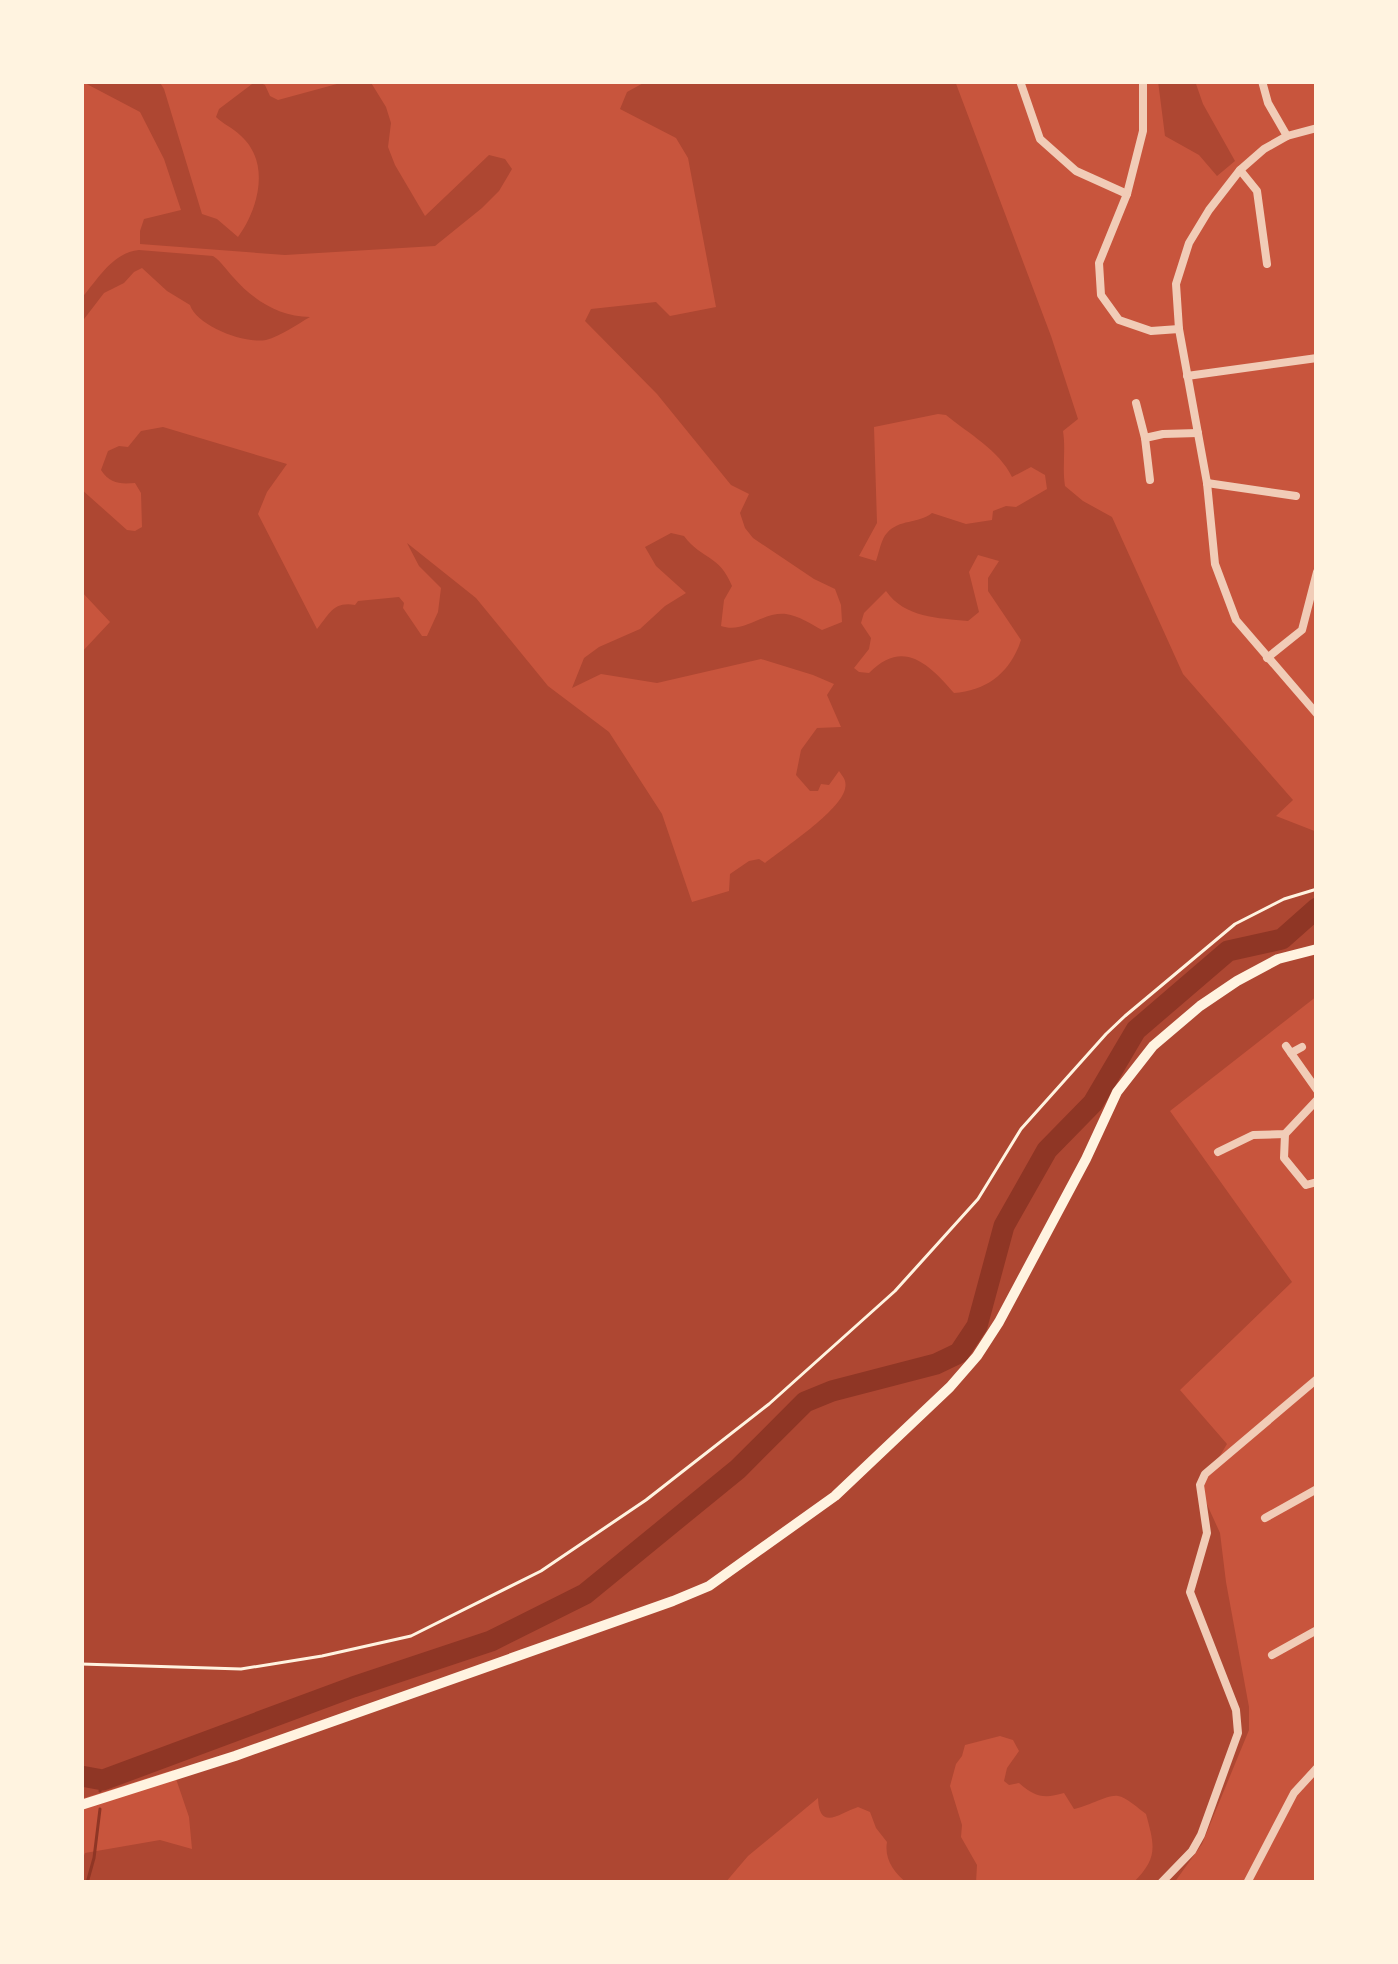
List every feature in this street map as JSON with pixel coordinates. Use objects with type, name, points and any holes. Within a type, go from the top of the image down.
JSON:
[{"type":"main road","points":[[81,1805],[235,1756],[709,1586],[835,1496],[950,1388],[977,1356],[1075,1180],[1117,1091],[1153,1046],[1237,980],[1279,959],[1317,949]]},
{"type":"street","points":[[1020,81],[1040,139],[1076,170],[1127,194]]},
{"type":"street","points":[[1143,81],[1143,130],[1127,194],[1099,263],[1101,296],[1119,320],[1151,331],[1179,329]]},
{"type":"street","points":[[1262,81],[1268,103],[1287,136]]},
{"type":"street","points":[[1317,128],[1287,136],[1240,170],[1189,243],[1176,284],[1215,564],[1236,620],[1317,714]]},
{"type":"street","points":[[1240,170],[1257,190],[1268,264]]},
{"type":"street","points":[[1187,376],[1317,358]]},
{"type":"street","points":[[1136,403],[1150,480]]},
{"type":"street","points":[[1145,438],[1198,433]]},
{"type":"street","points":[[1207,483],[1296,496]]},
{"type":"street","points":[[1267,658],[1302,630],[1317,572]]},
{"type":"street","points":[[1302,1047],[1288,1049],[1317,1090]]},
{"type":"street","points":[[1317,1100],[1285,1134],[1284,1158],[1306,1185],[1317,1182]]},
{"type":"street","points":[[1218,1152],[1252,1135],[1285,1134]]},
{"type":"street","points":[[1160,1883],[1201,1835],[1238,1733],[1236,1710],[1190,1592],[1208,1533],[1200,1485],[1205,1474],[1317,1379]]},
{"type":"street","points":[[1265,1518],[1317,1489]]},
{"type":"street","points":[[1272,1655],[1317,1630]]},
{"type":"street","points":[[1247,1883],[1294,1793],[1317,1768]]},
{"type":"path","points":[[81,1664],[241,1669],[322,1655],[411,1636],[541,1571],[646,1500],[752,1418],[895,1291],[978,1199],[1021,1129],[1125,1016],[1235,924],[1284,899],[1317,889]]},
{"type":"shaded area","points":[[81,81],[159,81],[202,214],[217,219],[238,237],[252,213],[259,171],[250,146],[216,117],[219,109],[256,81],[278,100],[348,81],[370,81],[391,123],[388,147],[395,165],[425,216],[489,155],[505,159],[512,169],[482,208],[435,246],[285,255],[140,244],[144,219],[181,210],[164,159],[140,112]]},
{"type":"shaded area","points":[[647,81],[955,81],[1078,419],[1063,431],[1065,486],[1112,517],[1183,674],[1293,800],[1276,816],[1317,832],[1317,996],[1170,1111],[1292,1282],[1180,1390],[1227,1444],[1200,1489],[1220,1533],[1249,1730],[1202,1844],[1174,1883],[1133,1883],[1152,1852],[1146,1814],[1118,1796],[1074,1809],[1064,1793],[1040,1795],[1019,1783],[1009,1785],[1004,1781],[1007,1768],[1019,1751],[1013,1740],[1000,1736],[965,1745],[950,1786],[961,1837],[977,1865],[976,1883],[907,1883],[891,1865],[887,1842],[870,1812],[858,1807],[826,1817],[818,1798],[748,1856],[725,1883],[81,1883],[85,1853],[160,1840],[192,1849],[189,1817],[173,1770],[81,1799],[81,653],[110,622],[81,591],[81,489],[127,530],[142,527],[141,493],[135,483],[116,482],[101,470],[108,451],[128,447],[141,431],[163,427],[287,464],[258,514],[317,629],[341,605],[399,597],[422,636],[427,636],[438,612],[441,588],[419,566],[407,543],[476,598],[548,686],[609,732],[662,814],[692,902],[729,891],[730,874],[749,861],[765,863],[822,818],[845,789],[839,771],[818,791],[810,791],[796,775],[801,750],[817,728],[841,727],[827,695],[834,684],[813,675],[761,659],[657,683],[601,674],[572,688],[584,658],[640,629],[686,593],[656,566],[645,547],[671,533],[684,536],[727,576],[732,586],[724,600],[721,626],[737,627],[777,614],[796,616],[822,630],[842,622],[835,589],[753,538],[740,513],[749,494],[731,485],[657,394],[585,321],[591,309],[656,302],[670,316],[716,307],[688,158],[676,138],[620,109],[627,92]],"holes":[[[938,414],[983,443],[1012,477],[1031,467],[1045,475],[1047,489],[1016,507],[993,511],[992,520],[966,524],[932,513],[903,523],[883,539],[876,561],[859,556],[877,523],[874,427]],[[978,555],[999,561],[988,578],[988,591],[1021,640],[996,677],[954,693],[925,665],[904,656],[893,657],[869,673],[854,668],[869,649],[871,638],[861,623],[864,613],[886,591],[903,607],[923,615],[968,621],[979,612],[969,572]]]},
{"type":"shaded area","points":[[1158,81],[1195,81],[1235,161],[1217,176],[1199,155],[1165,136]]},
{"type":"shaded area","points":[[139,250],[213,256],[258,300],[288,314],[310,317],[266,340],[234,336],[202,320],[142,268],[104,293],[81,323],[81,299],[93,283],[113,262]]},
{"type":"waterway","points":[[81,1776],[103,1780],[491,1641],[585,1594],[738,1469],[805,1402],[959,1353],[977,1326],[1004,1226],[1047,1150],[1093,1103],[1136,1030],[1228,951],[1282,939],[1317,908]]},
{"type":"waterway","points":[[100,1791],[103,1780]]},
{"type":"waterway","points":[[87,1883],[100,1809]]}]
